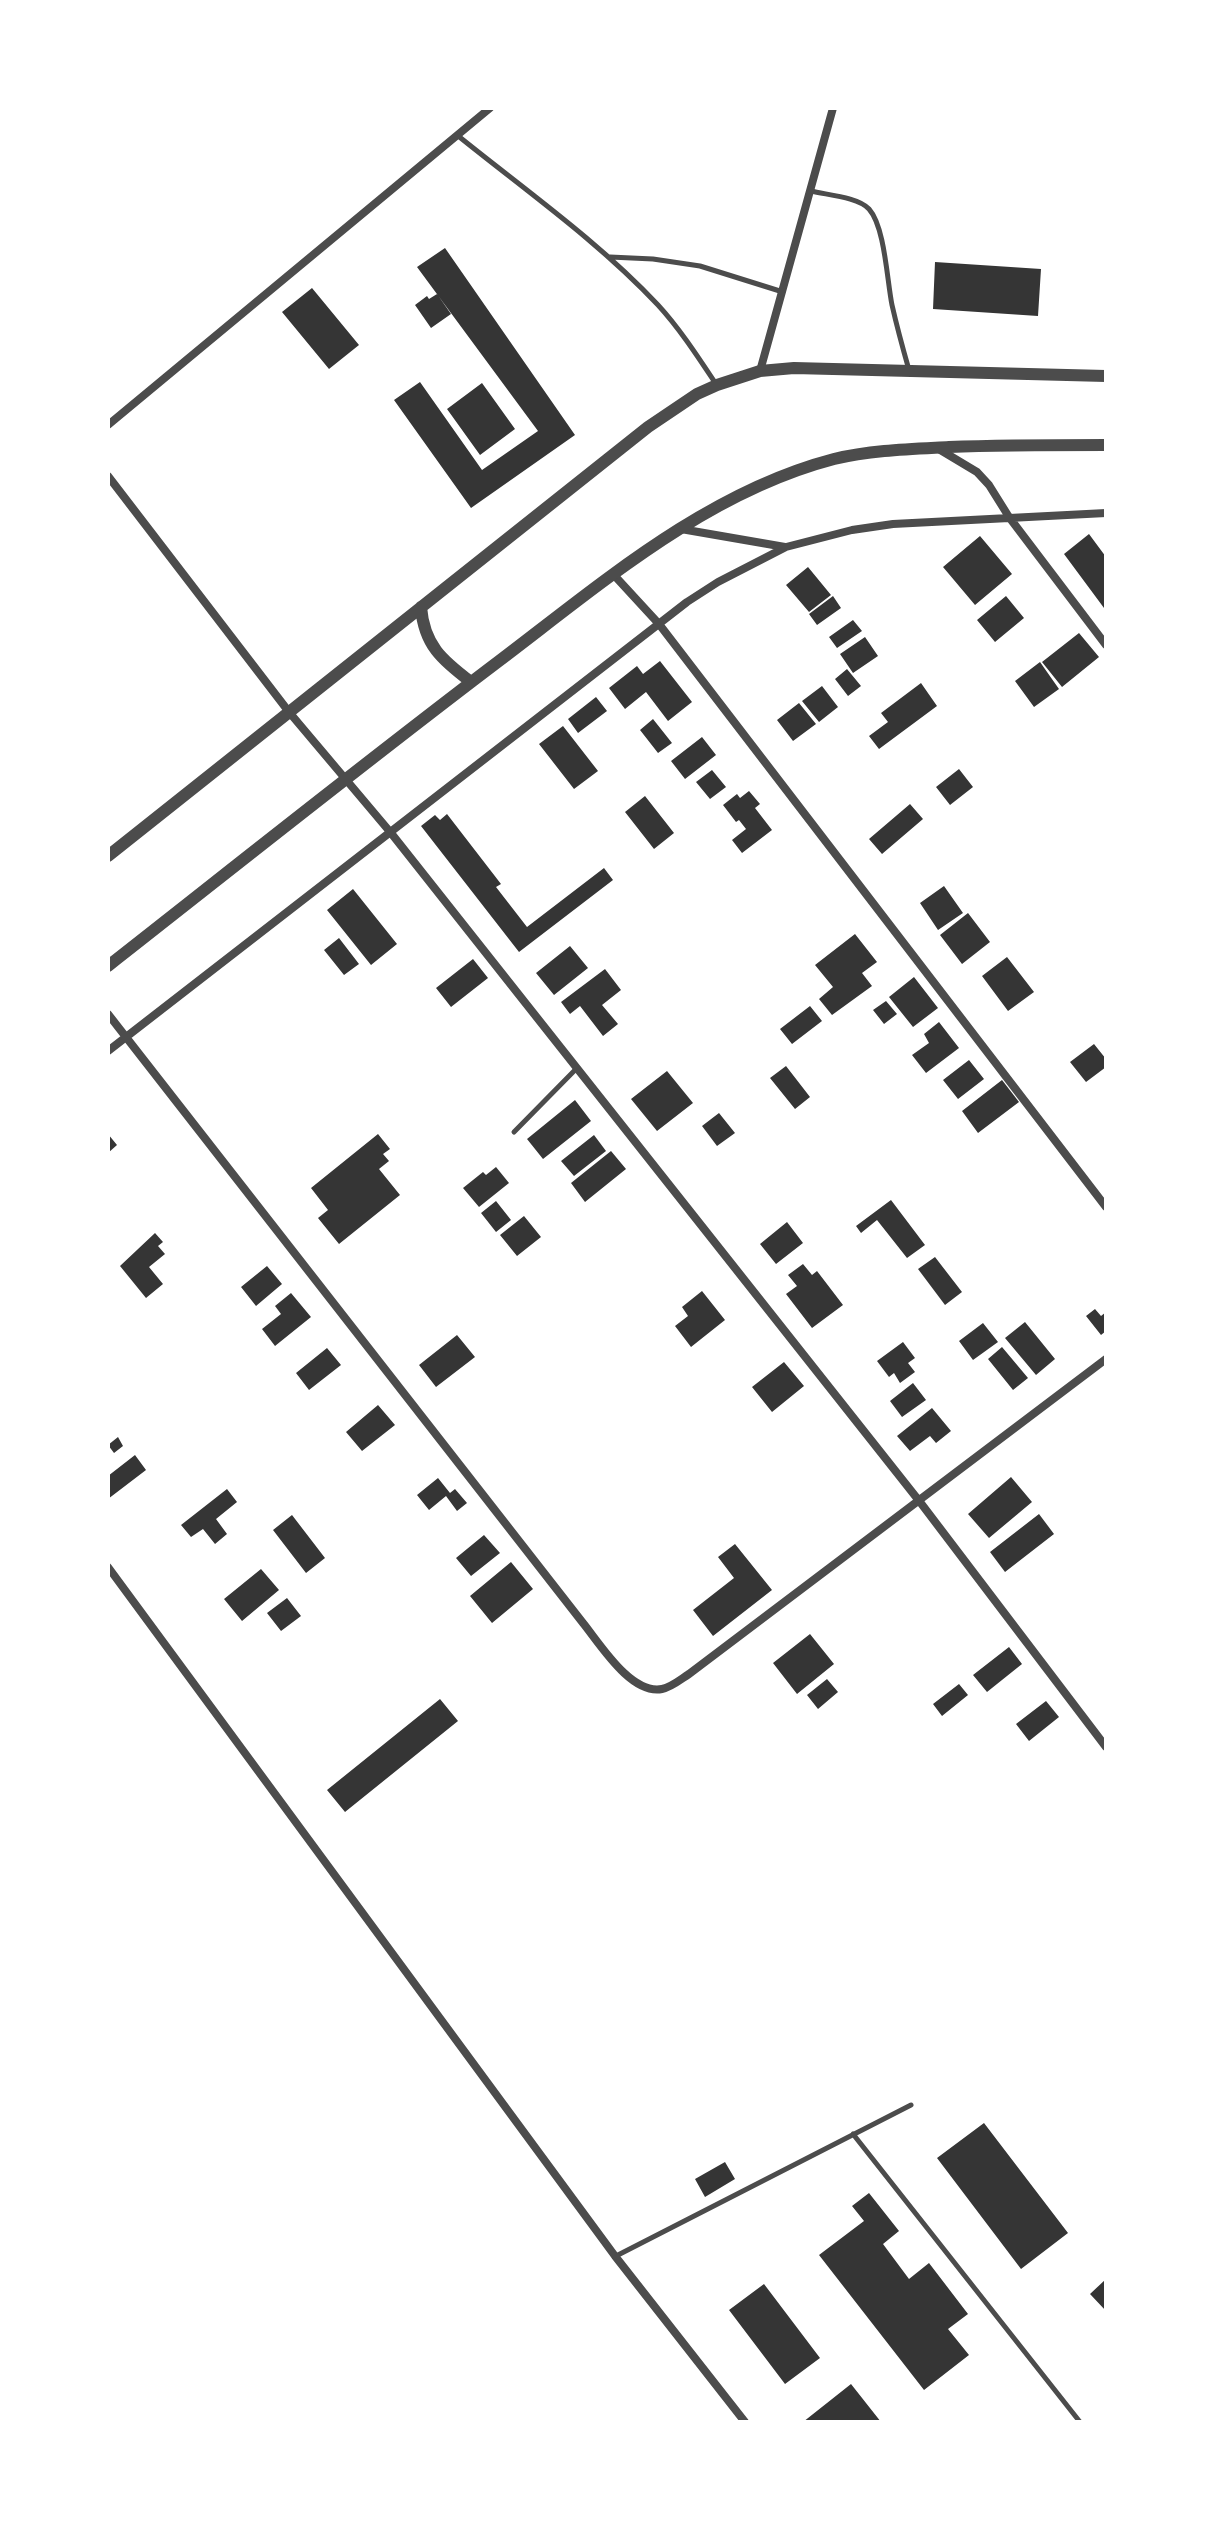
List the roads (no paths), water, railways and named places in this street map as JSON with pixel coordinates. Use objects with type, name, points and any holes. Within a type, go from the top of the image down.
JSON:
[{"type":"street","points":[[108,425],[490,108]]},
{"type":"street","points":[[760,371],[833,108]]},
{"type":"street","points":[[108,856],[648,427],[697,394],[760,371],[813,368],[1106,376]]},
{"type":"street","points":[[108,966],[613,574],[681,529],[761,484],[835,459],[876,452],[1106,444]]},
{"type":"street","points":[[937,448],[977,472],[989,485],[1009,517],[1106,645]]},
{"type":"street","points":[[108,476],[289,712],[391,833],[920,1502],[1106,1747]]},
{"type":"street","points":[[108,1051],[659,624],[718,582],[786,547],[852,530],[893,524],[1106,513]]},
{"type":"street","points":[[681,529],[786,547]]},
{"type":"street","points":[[613,574],[659,624],[1106,1207]]},
{"type":"street","points":[[421,607],[423,629],[431,645],[453,669],[471,682]]},
{"type":"street","points":[[108,1014],[583,1623],[623,1671],[649,1688],[660,1689],[678,1681],[920,1502],[1106,1359]]},
{"type":"street","points":[[108,1567],[615,2256],[745,2422]]},
{"type":"lane","points":[[457,135],[609,257],[667,316],[717,385]]},
{"type":"lane","points":[[811,191],[856,202],[867,207],[873,215],[909,371]]},
{"type":"lane","points":[[609,257],[689,264],[784,292]]},
{"type":"lane","points":[[514,1132],[577,1068]]},
{"type":"lane","points":[[615,2256],[911,2105]]},
{"type":"lane","points":[[853,2134],[1080,2422]]}]
